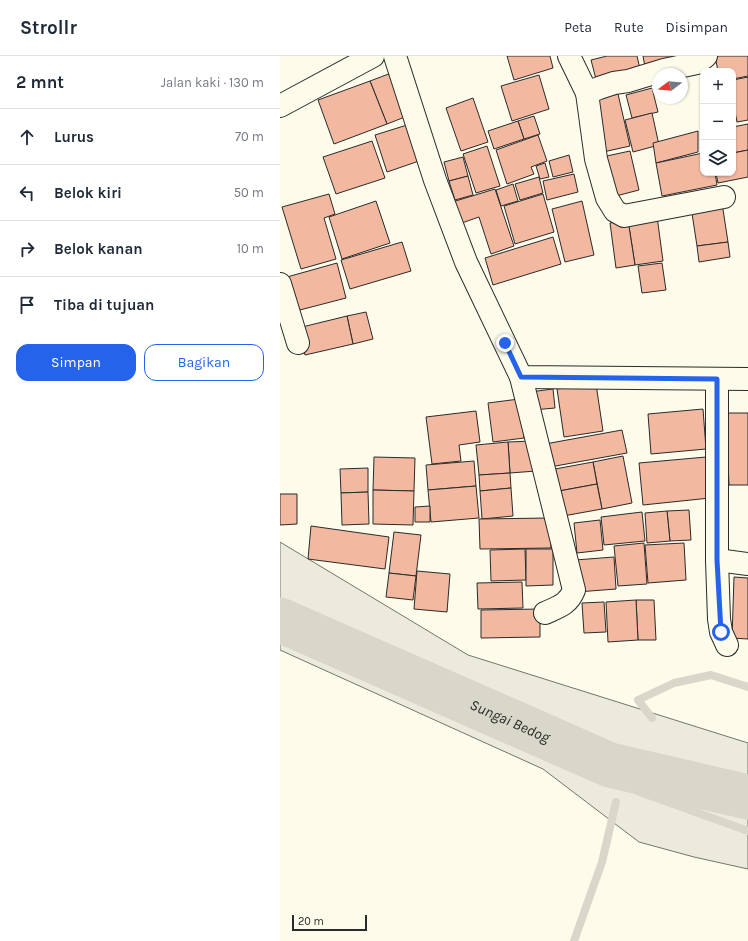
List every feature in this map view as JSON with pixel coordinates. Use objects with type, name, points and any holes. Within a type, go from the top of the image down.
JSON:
[{"type":"street","points":[[280,106],[373,56]]},
{"type":"street","points":[[395,56],[435,180],[461,248],[521,377],[574,590],[571,598],[566,603],[545,613]]},
{"type":"street","points":[[569,56],[587,93],[596,159],[607,198],[615,211],[624,216],[724,197]]},
{"type":"street","points":[[587,93],[614,83],[628,81],[664,70],[697,64],[706,56]]},
{"type":"street","points":[[280,284],[298,343]]},
{"type":"street","points":[[521,377],[748,379]]},
{"type":"street","points":[[717,379],[717,560],[719,619],[721,632],[726,645]]},
{"type":"street","points":[[717,560],[748,564]]},
{"type":"shaded area","points":[[280,542],[468,655],[748,743],[748,869],[694,857],[639,842],[543,769],[280,650]]},
{"type":"building","points":[[507,56],[550,56],[553,68],[514,80]]},
{"type":"building","points":[[607,56],[637,56],[640,69],[596,79],[591,60]]},
{"type":"building","points":[[643,56],[691,56],[645,67]]},
{"type":"building","points":[[715,56],[748,56],[748,76],[736,78],[736,68],[717,68]]},
{"type":"building","points":[[394,72],[410,115],[387,124],[370,81]]},
{"type":"building","points":[[539,75],[549,109],[512,121],[501,86]]},
{"type":"building","points":[[748,77],[748,120],[737,122],[736,117],[736,79]]},
{"type":"building","points":[[370,81],[387,124],[334,144],[318,100]]},
{"type":"building","points":[[652,88],[652,104],[656,104],[658,112],[632,118],[626,95]]},
{"type":"building","points":[[618,94],[630,146],[603,152],[590,100]]},
{"type":"building","points":[[473,98],[488,142],[461,151],[446,108]]},
{"type":"building","points":[[652,113],[659,145],[633,152],[625,120]]},
{"type":"building","points":[[534,116],[540,134],[524,139],[518,121]]},
{"type":"building","points":[[518,121],[524,139],[494,149],[488,131]]},
{"type":"building","points":[[748,124],[748,150],[736,152],[736,126]]},
{"type":"building","points":[[407,125],[419,161],[387,172],[375,135]]},
{"type":"building","points":[[698,131],[698,152],[656,163],[653,143]]},
{"type":"building","points":[[538,135],[547,161],[531,167],[534,174],[507,184],[496,150]]},
{"type":"building","points":[[372,141],[385,178],[336,194],[323,157]]},
{"type":"building","points":[[487,146],[500,186],[476,193],[463,154]]},
{"type":"building","points":[[748,150],[748,177],[718,183],[717,176],[736,176],[736,152]]},
{"type":"building","points":[[630,151],[639,190],[612,197],[602,157]]},
{"type":"building","points":[[700,154],[700,176],[716,176],[717,185],[662,196],[656,163]]},
{"type":"building","points":[[569,155],[573,172],[553,177],[549,161]]},
{"type":"building","points":[[463,157],[468,176],[449,181],[444,162]]},
{"type":"building","points":[[545,163],[549,177],[540,179],[536,166]]},
{"type":"building","points":[[574,174],[578,192],[547,200],[543,181]]},
{"type":"building","points":[[468,176],[473,195],[455,200],[449,181]]},
{"type":"building","points":[[539,177],[543,193],[520,200],[515,184]]},
{"type":"building","points":[[513,184],[518,201],[501,206],[496,190]]},
{"type":"building","points":[[495,189],[514,246],[491,254],[479,217],[456,225],[449,203]]},
{"type":"building","points":[[329,194],[335,214],[324,218],[336,259],[301,269],[282,207]]},
{"type":"building","points":[[543,194],[554,232],[515,244],[504,206]]},
{"type":"building","points":[[376,201],[390,243],[342,259],[329,217]]},
{"type":"building","points":[[582,201],[594,255],[565,262],[552,209]]},
{"type":"building","points":[[722,203],[728,242],[697,246],[691,207]]},
{"type":"building","points":[[657,216],[663,261],[635,265],[628,220]]},
{"type":"building","points":[[628,220],[635,265],[616,268],[610,223]]},
{"type":"building","points":[[553,237],[561,264],[493,285],[485,258]]},
{"type":"building","points":[[402,242],[411,271],[350,289],[341,260]]},
{"type":"building","points":[[728,242],[730,257],[699,262],[697,246]]},
{"type":"building","points":[[337,263],[346,298],[296,311],[287,277]]},
{"type":"building","points":[[662,263],[666,290],[642,293],[638,266]]},
{"type":"building","points":[[366,312],[373,339],[353,344],[347,316]]},
{"type":"building","points":[[347,316],[353,344],[305,355],[298,328]]},
{"type":"building","points":[[596,384],[603,431],[564,437],[557,389]]},
{"type":"building","points":[[553,389],[555,408],[533,410],[530,392]]},
{"type":"building","points":[[519,399],[524,438],[493,442],[488,403]]},
{"type":"building","points":[[703,409],[706,449],[651,454],[648,414]]},
{"type":"building","points":[[476,411],[480,442],[459,445],[461,461],[432,464],[426,417]]},
{"type":"building","points":[[726,413],[748,413],[748,485],[729,485]]},
{"type":"building","points":[[622,430],[627,453],[550,467],[545,444]]},
{"type":"building","points":[[533,441],[536,471],[510,473],[508,442]]},
{"type":"building","points":[[508,442],[510,473],[479,475],[476,445]]},
{"type":"building","points":[[623,456],[632,503],[602,509],[593,462]]},
{"type":"building","points":[[374,457],[415,458],[414,491],[373,490]]},
{"type":"building","points":[[706,457],[710,498],[643,505],[639,463]]},
{"type":"building","points":[[474,461],[476,486],[428,490],[426,465]]},
{"type":"building","points":[[593,462],[597,484],[559,491],[555,469]]},
{"type":"building","points":[[368,468],[368,492],[341,493],[340,469]]},
{"type":"building","points":[[510,473],[511,488],[480,491],[479,475]]},
{"type":"building","points":[[597,484],[602,509],[563,516],[559,491]]},
{"type":"building","points":[[476,486],[479,518],[431,522],[428,490]]},
{"type":"building","points":[[511,488],[513,516],[482,519],[480,491]]},
{"type":"building","points":[[373,490],[414,491],[413,525],[373,524]]},
{"type":"building","points":[[368,492],[369,524],[342,525],[341,493]]},
{"type":"building","points":[[280,494],[297,494],[297,524],[280,525]]},
{"type":"building","points":[[430,506],[430,522],[415,522],[415,507]]},
{"type":"building","points":[[689,510],[691,540],[670,541],[667,511]]},
{"type":"building","points":[[667,511],[670,541],[647,543],[645,513]]},
{"type":"building","points":[[642,512],[645,541],[604,545],[601,517]]},
{"type":"building","points":[[550,518],[551,548],[480,549],[479,519]]},
{"type":"building","points":[[600,520],[603,550],[577,553],[574,523]]},
{"type":"building","points":[[311,526],[389,537],[385,569],[308,559]]},
{"type":"building","points":[[394,532],[421,535],[416,576],[389,573]]},
{"type":"building","points":[[644,543],[647,584],[618,586],[614,546]]},
{"type":"building","points":[[684,543],[686,580],[648,583],[645,545]]},
{"type":"building","points":[[525,549],[526,580],[491,581],[490,550]]},
{"type":"building","points":[[526,549],[553,549],[553,585],[526,586]]},
{"type":"building","points":[[614,557],[616,589],[577,592],[575,560]]},
{"type":"building","points":[[417,571],[450,574],[447,612],[414,609]]},
{"type":"building","points":[[389,573],[416,576],[413,600],[386,597]]},
{"type":"building","points":[[734,577],[748,578],[748,639],[732,638]]},
{"type":"building","points":[[522,582],[523,608],[478,609],[477,583]]},
{"type":"building","points":[[636,600],[654,600],[656,640],[638,640]]},
{"type":"building","points":[[636,600],[638,640],[608,642],[606,602]]},
{"type":"building","points":[[604,602],[606,632],[584,633],[582,603]]},
{"type":"building","points":[[540,609],[540,637],[481,638],[481,610]]},
{"type":"waterway","name":"Sungai Bedog","points":[[280,620],[610,765],[748,797]]},
{"type":"waterway","points":[[652,718],[638,700],[674,683],[711,675],[748,687]]},
{"type":"waterway","points":[[637,791],[748,831]]},
{"type":"waterway","points":[[574,941],[602,862],[616,802]]},
{"type":"route","points":[[505,343],[521,377],[717,379],[717,560],[719,619],[721,632]]}]
